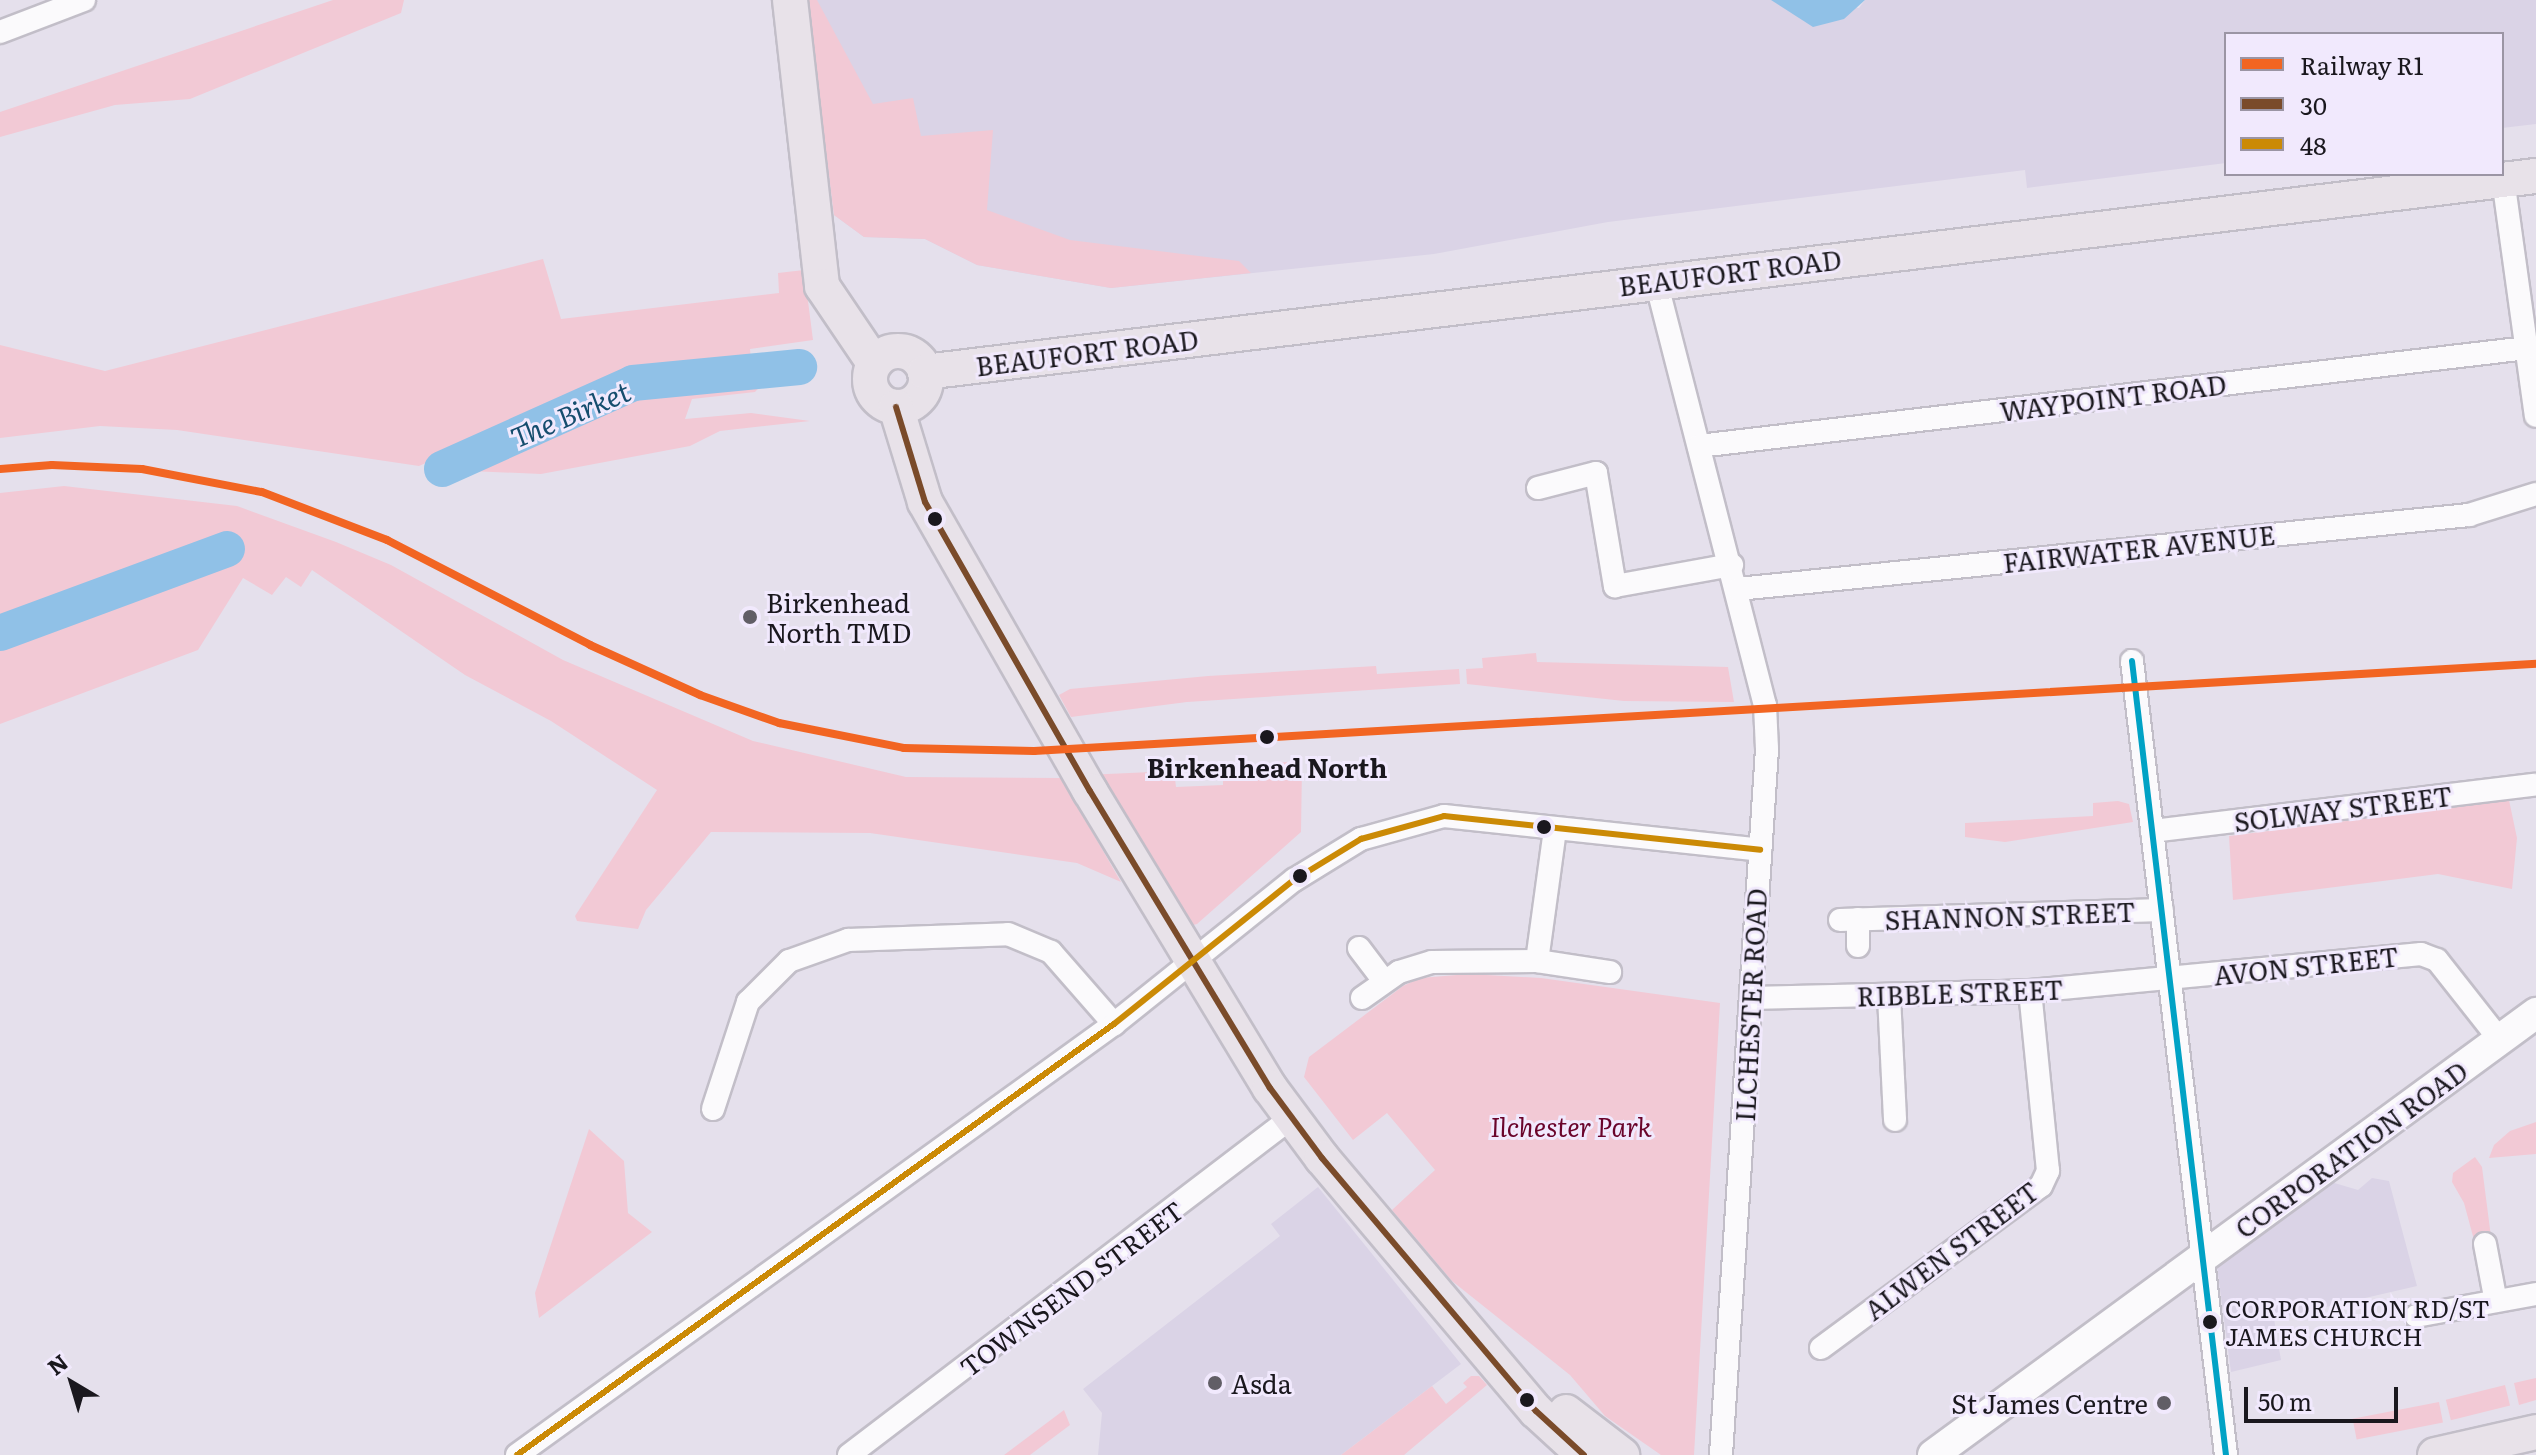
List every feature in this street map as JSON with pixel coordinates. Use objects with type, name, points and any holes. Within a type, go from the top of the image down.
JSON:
[{"type":"main road","points":[[790,0],[822,286],[874,363],[870,386],[882,403],[896,407],[917,399],[925,372],[919,360],[902,351],[890,352],[874,363]]},
{"type":"main road","name":"BEAUFORT ROAD","points":[[925,372],[2520,178]]},
{"type":"main road","points":[[896,407],[925,502],[1090,791],[1291,1118],[1536,1411],[1584,1455]]},
{"type":"main road","points":[[1453,1310],[1535,1387],[1622,1455]]},
{"type":"main road","points":[[2435,1455],[2536,1432]]},
{"type":"street","points":[[0,32],[84,0]]},
{"type":"street","points":[[2520,178],[2527,348],[2536,416]]},
{"type":"street","name":"ILCHESTER ROAD","points":[[1656,281],[1759,668],[1767,749],[1721,1455]]},
{"type":"street","name":"WAYPOINT ROAD","points":[[1699,446],[2527,348]]},
{"type":"street","points":[[1538,488],[1596,473],[1615,586],[1732,565]]},
{"type":"street","name":"FAIRWATER AVENUE","points":[[1738,589],[2469,515],[2536,494]]},
{"type":"street","points":[[2132,661],[2226,1455]]},
{"type":"street","name":"SOLWAY STREET","points":[[2152,831],[2534,785]]},
{"type":"street","points":[[517,1455],[1114,1024],[1294,880],[1361,839],[1444,816],[1760,850]]},
{"type":"street","points":[[1537,961],[1555,829]]},
{"type":"street","name":"SHANNON STREET","points":[[1858,946],[1849,920],[2162,910]]},
{"type":"street","points":[[713,1109],[748,1002],[789,961],[848,940],[1008,934],[1051,952],[1114,1024]]},
{"type":"street","points":[[1359,948],[1384,981]]},
{"type":"street","name":"AVON STREET","points":[[2169,980],[2421,954],[2437,960],[2500,1040]]},
{"type":"street","points":[[1362,998],[1384,981],[1432,962],[1537,961],[1610,972]]},
{"type":"street","name":"RIBBLE STREET","points":[[1751,998],[2030,991],[2169,980]]},
{"type":"street","name":"ALWEN STREET","points":[[1821,1348],[2041,1186],[2048,1171],[2030,991]]},
{"type":"street","points":[[1889,996],[1895,1120]]},
{"type":"street","name":"CORPORATION ROAD","points":[[1933,1455],[2536,1013]]},
{"type":"street","name":"TOWNSEND STREET","points":[[849,1455],[1291,1118]]},
{"type":"street","points":[[2485,1244],[2495,1297]]},
{"type":"street","points":[[2416,1316],[2495,1297],[2536,1294]]},
{"type":"shaded area","points":[[807,0],[1771,0],[1859,8],[1865,0],[2536,0],[2536,124],[2504,128],[2504,32],[2224,32],[2224,163],[2027,188],[2025,170],[1608,222],[1434,254],[1111,288],[977,265],[925,239],[864,237],[834,215]]},
{"type":"shaded area","points":[[2372,1178],[2389,1181],[2417,1286],[2274,1319],[2281,1360],[2231,1372],[2217,1267],[2331,1182],[2358,1190]]},
{"type":"shaded area","points":[[1318,1187],[1461,1364],[1341,1455],[1098,1455],[1102,1413],[1083,1389],[1280,1236],[1271,1224]]},
{"type":"green space","points":[[333,0],[404,0],[401,13],[190,99],[115,105],[0,137],[0,112]]},
{"type":"green space","points":[[807,0],[817,0],[873,104],[913,98],[921,136],[993,130],[987,210],[1070,240],[1239,261],[1251,273],[1111,288],[977,265],[925,239],[864,237],[834,215]]},
{"type":"green space","points":[[543,259],[561,319],[779,293],[778,273],[804,270],[813,340],[750,349],[751,360],[625,376],[419,466],[177,430],[100,426],[0,438],[0,345],[105,371]]},
{"type":"green space","points":[[768,378],[755,392],[692,399],[685,419],[751,413],[810,421],[720,431],[690,446],[541,474],[470,471],[578,420],[654,391]]},
{"type":"green space","points":[[64,486],[237,506],[336,542],[391,565],[563,660],[753,741],[906,777],[1061,778],[1121,882],[1077,863],[870,833],[711,832],[646,910],[638,929],[577,921],[575,916],[657,790],[551,721],[465,675],[312,570],[301,587],[286,577],[272,595],[243,578],[198,650],[0,724],[0,643],[229,554],[220,535],[0,619],[0,493]]},
{"type":"green space","points":[[1536,653],[1537,662],[1728,667],[1734,702],[1624,701],[1467,684],[1466,669],[1483,668],[1482,658]]},
{"type":"green space","points":[[1376,666],[1377,674],[1459,669],[1460,684],[1187,702],[1071,717],[1059,695],[1070,689],[1208,676]]},
{"type":"green space","points":[[1287,762],[1302,766],[1301,832],[1197,924],[1189,926],[1085,775],[1174,771],[1176,787],[1223,785],[1223,769]]},
{"type":"green space","points":[[2509,800],[2517,838],[2512,889],[2438,874],[2233,900],[2229,836]]},
{"type":"green space","points":[[2118,801],[2129,804],[2133,822],[2005,842],[1965,837],[1965,823],[2093,816],[2093,803]]},
{"type":"green space","name":"Ilchester Park","points":[[1469,974],[1541,978],[1720,1003],[1694,1455],[1661,1455],[1605,1416],[1570,1375],[1452,1281],[1392,1210],[1435,1170],[1387,1113],[1353,1140],[1304,1077],[1309,1057],[1403,986],[1420,978]]},
{"type":"green space","points":[[2536,1122],[2536,1154],[2489,1158],[2494,1145],[2510,1131]]},
{"type":"green space","points":[[589,1129],[624,1161],[628,1213],[652,1232],[539,1318],[535,1293]]},
{"type":"green space","points":[[2475,1157],[2482,1167],[2491,1237],[2474,1240],[2464,1203],[2452,1182],[2453,1173]]},
{"type":"green space","points":[[1471,1376],[1479,1376],[1487,1385],[1404,1455],[1341,1455],[1432,1386],[1446,1404],[1467,1387],[1463,1383]]},
{"type":"green space","points":[[2536,1378],[2536,1400],[2519,1405],[2514,1383]]},
{"type":"green space","points":[[2505,1385],[2510,1405],[2451,1420],[2446,1400]]},
{"type":"green space","points":[[2439,1402],[2443,1423],[2357,1439],[2353,1419]]},
{"type":"green space","points":[[1064,1410],[1070,1425],[1030,1455],[1004,1455]]},
{"type":"water","points":[[1771,0],[1865,0],[1844,19],[1813,27]]},
{"type":"waterway","name":"The Birket","points":[[442,469],[633,383],[799,367]]},
{"type":"waterway","name":"The Birket","points":[[0,633],[227,549]]},
{"type":"rail line","name":"R1","points":[[0,469],[52,465],[142,469],[262,492],[387,540],[590,645],[700,695],[779,723],[904,748],[1034,751],[2536,664]]},
{"type":"transit line","name":"30","points":[[896,407],[925,502],[1090,791],[1270,1088],[1322,1158],[1536,1411],[1584,1455]]},
{"type":"transit line","points":[[2132,661],[2226,1455]]},
{"type":"transit line","name":"48","points":[[517,1455],[1114,1024],[1294,880],[1361,839],[1444,816],[1760,850]]},
{"type":"place","name":"Birkenhead North TMD","points":[[750,617]]},
{"type":"place","name":"Birkenhead North","points":[[1267,737]]},
{"type":"place","name":"CORPORATION RD/ST JAMES CHURCH","points":[[2210,1322]]},
{"type":"place","name":"Asda","points":[[1215,1383]]},
{"type":"place","name":"St James Centre","points":[[2164,1403]]}]
